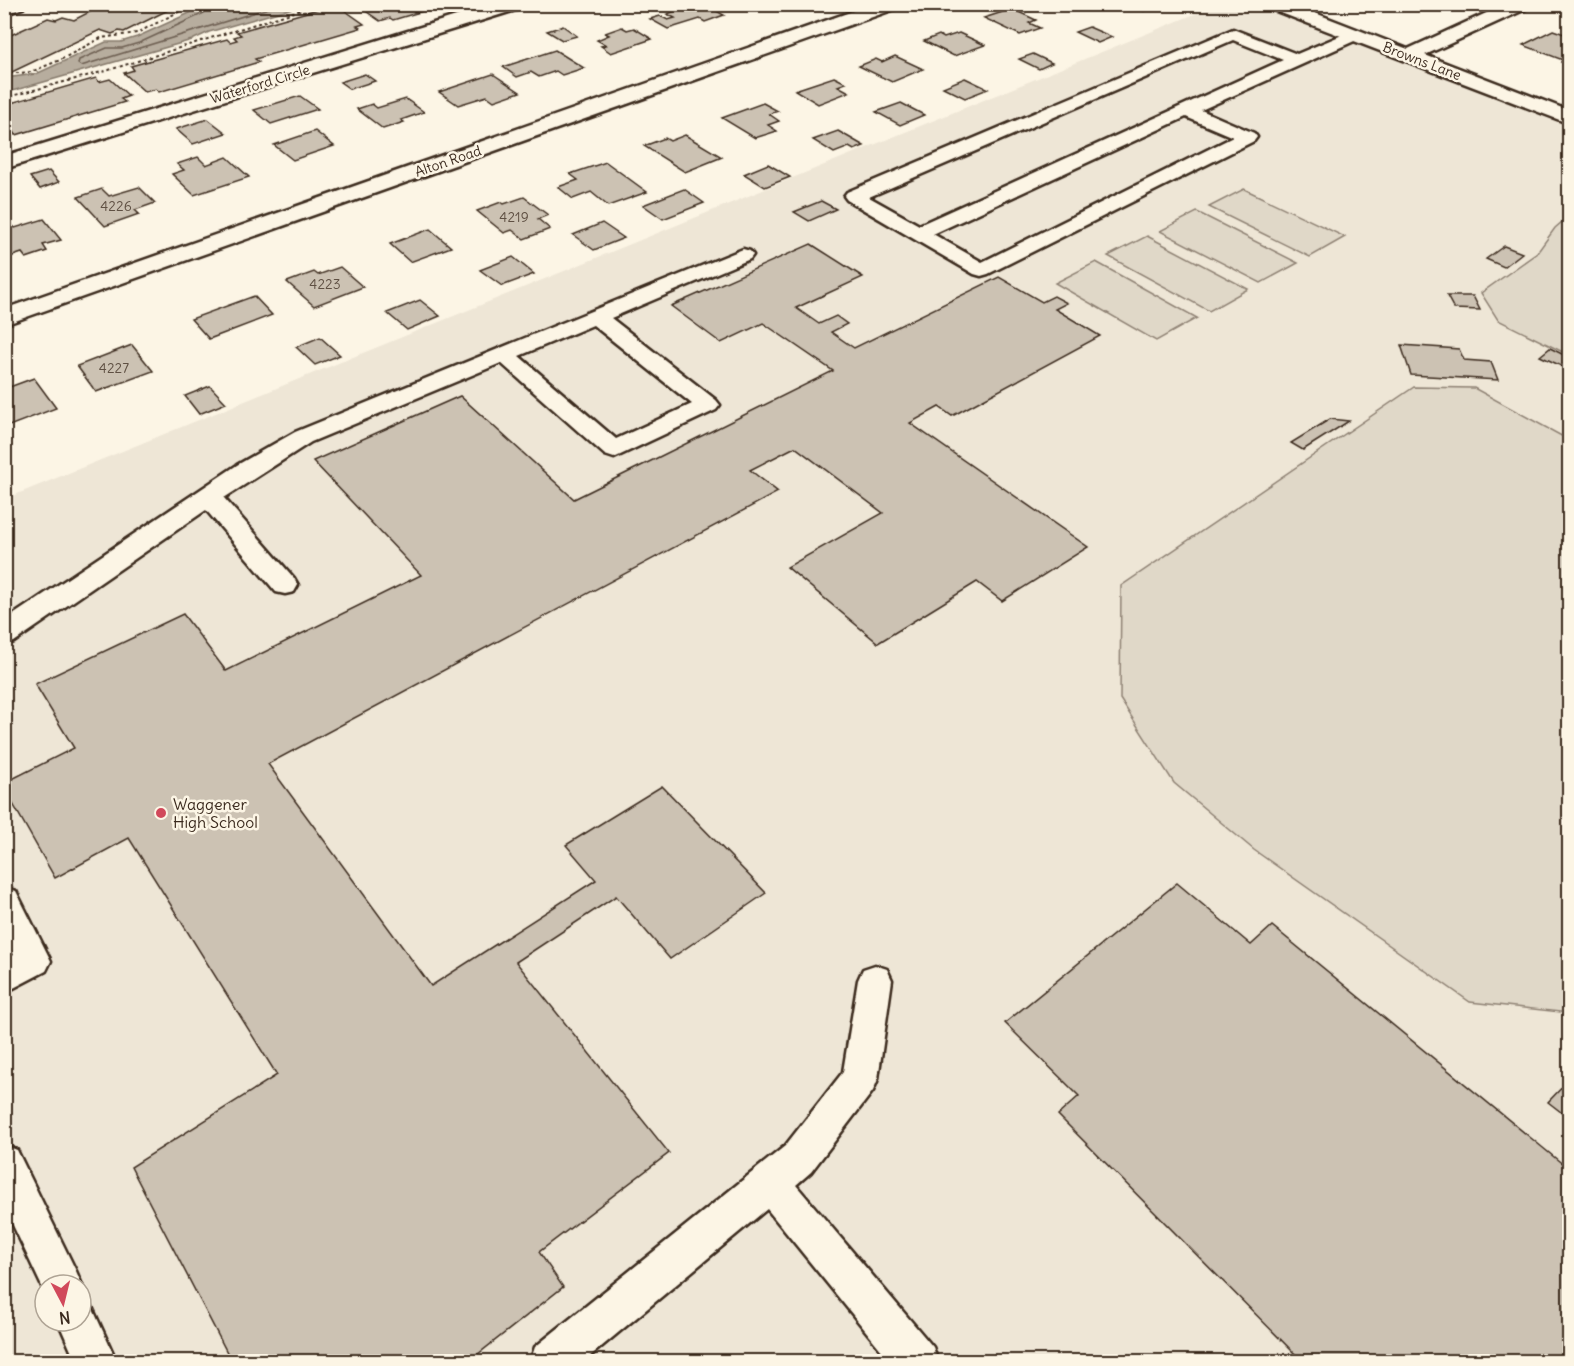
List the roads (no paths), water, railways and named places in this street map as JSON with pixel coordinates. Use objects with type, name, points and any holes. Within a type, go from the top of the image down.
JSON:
[{"type":"street","points":[[4,10],[17,4]]},
{"type":"street","name":"Waterford Circle","points":[[4,163],[516,4]]},
{"type":"street","name":"Alton Road","points":[[4,318],[892,4]]},
{"type":"street","name":"Browns Lane","points":[[1274,4],[1569,118]]},
{"type":"street","points":[[1408,56],[1522,4]]},
{"type":"lane","points":[[1187,111],[1248,137],[981,270],[854,196],[1233,34],[1298,60]]},
{"type":"lane","points":[[918,233],[1354,35]]},
{"type":"lane","points":[[4,635],[246,471],[303,437],[743,255]]},
{"type":"lane","points":[[504,354],[614,450],[708,405],[595,316]]},
{"type":"lane","points":[[209,497],[285,585]]},
{"type":"lane","points":[[4,901],[34,961],[4,978]]},
{"type":"lane","points":[[550,1362],[798,1159],[860,1079],[875,980]]},
{"type":"lane","points":[[4,1163],[56,1273]]},
{"type":"lane","points":[[769,1182],[918,1362]]},
{"type":"lane","points":[[84,1333],[97,1362]]},
{"type":"water","points":[[207,5],[303,5],[209,32],[192,40],[5,93],[5,78],[36,74],[106,42],[121,42],[137,37]]},
{"type":"place","name":"Waggener High School","points":[[161,813]]}]
